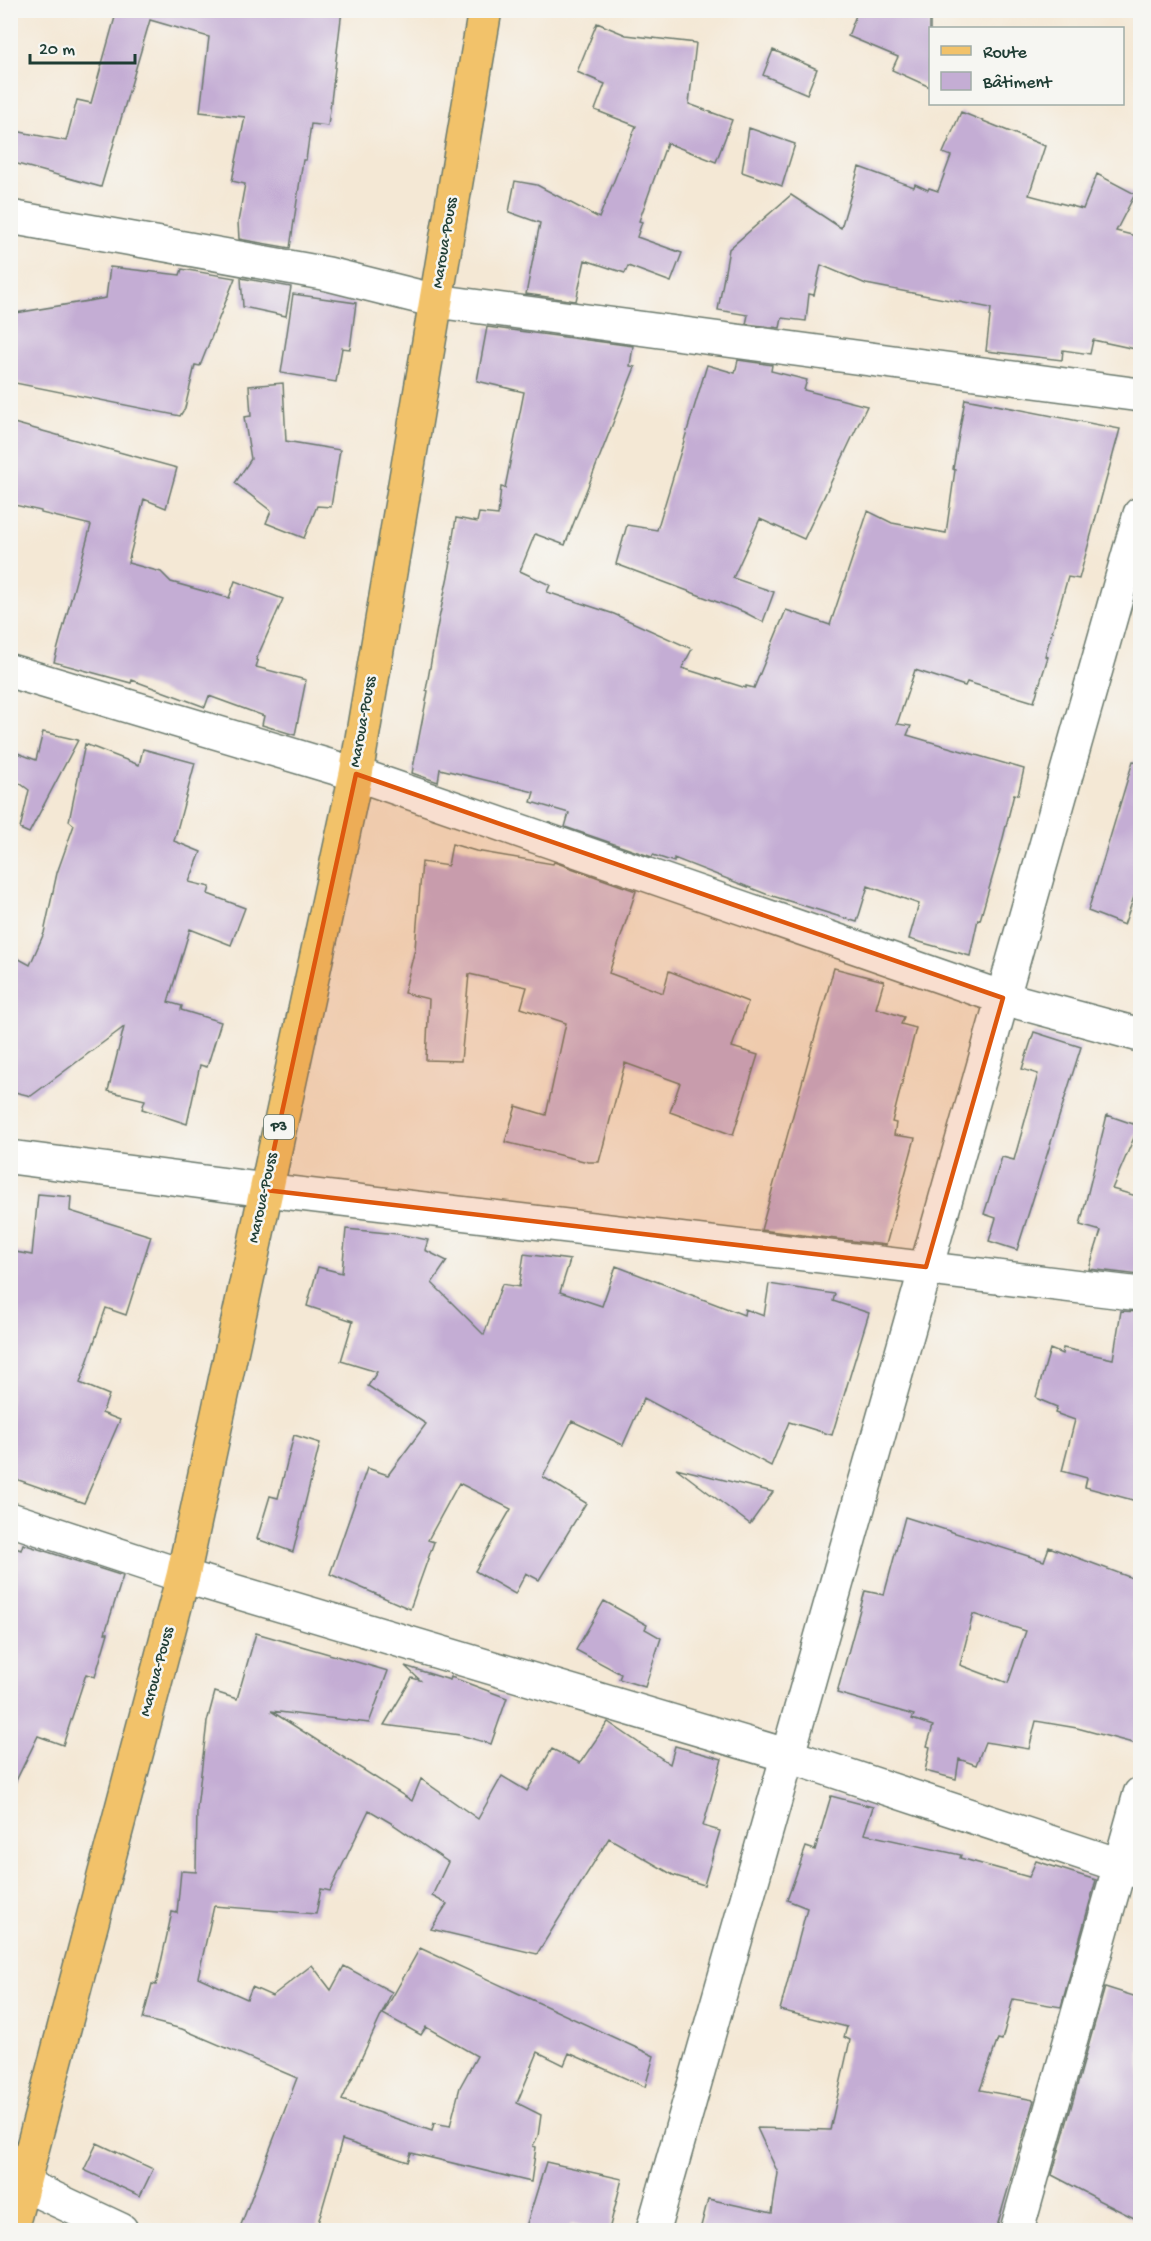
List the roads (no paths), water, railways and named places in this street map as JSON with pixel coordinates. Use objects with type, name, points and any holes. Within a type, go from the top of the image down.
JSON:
[{"type":"main road","name":"Maroua-Pouss","points":[[11,2230],[17,2181],[183,1576],[356,774],[485,10]]},
{"type":"street","points":[[10,217],[328,274],[436,301],[1140,395]]},
{"type":"street","points":[[653,2230],[1140,514]]},
{"type":"street","points":[[10,671],[356,774],[1003,998],[1140,1035]]},
{"type":"street","points":[[10,1157],[265,1190],[1140,1294]]},
{"type":"street","points":[[10,1519],[183,1576],[789,1756],[1130,1868]]},
{"type":"street","points":[[1017,2230],[1130,1868],[1140,1794]]},
{"type":"street","points":[[17,2181],[122,2230]]}]
